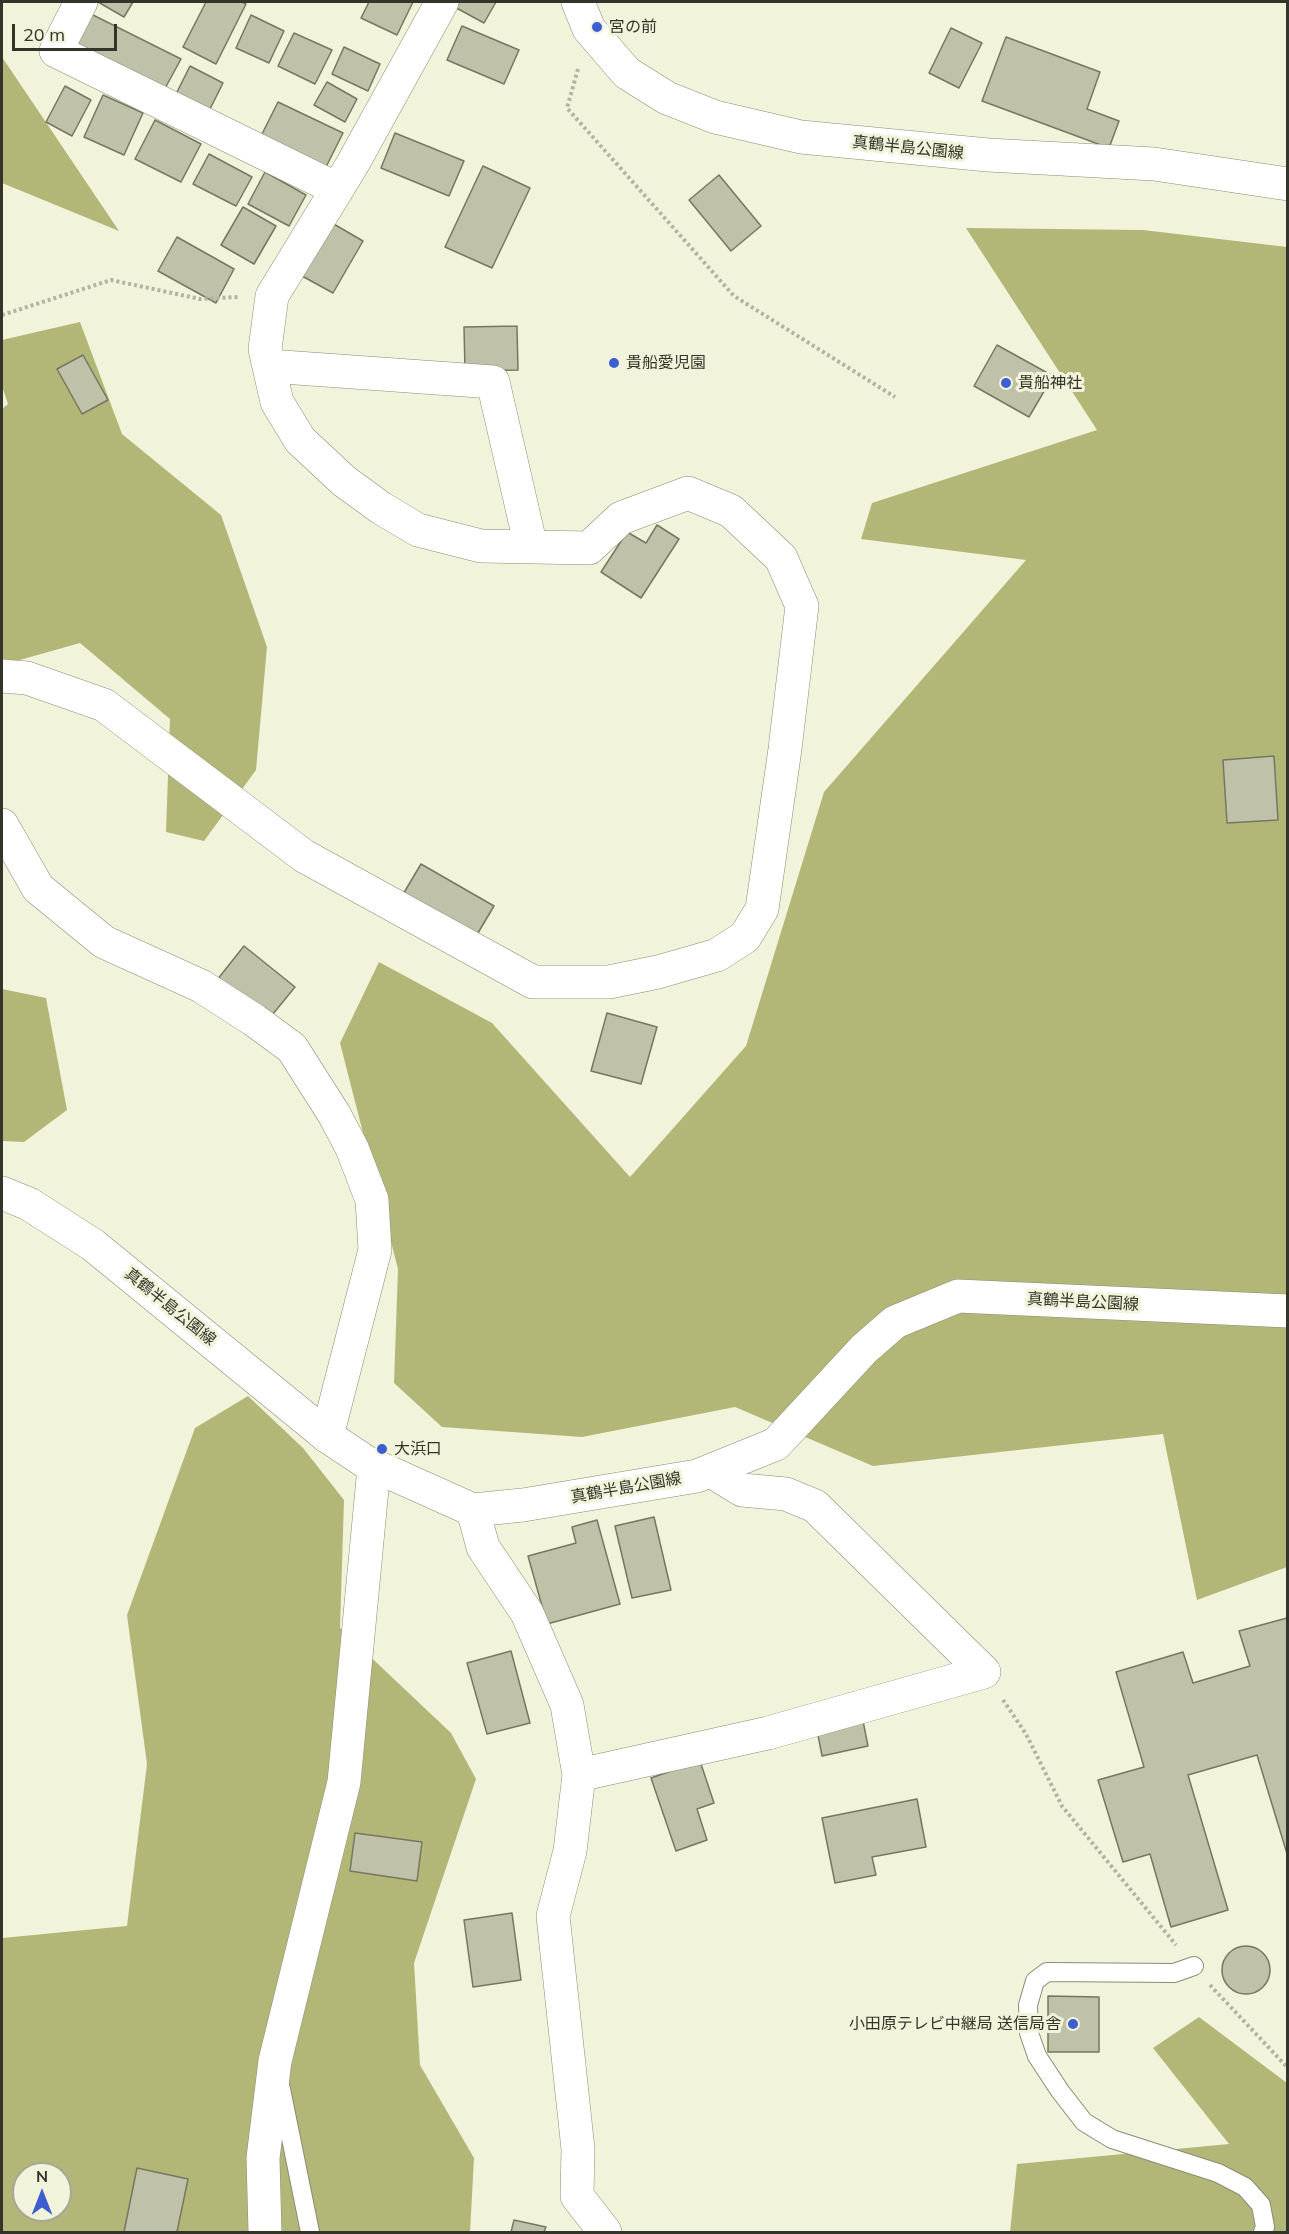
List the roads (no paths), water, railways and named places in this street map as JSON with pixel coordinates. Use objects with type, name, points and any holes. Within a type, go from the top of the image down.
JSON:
[{"type":"street","points":[[81,2],[56,51],[337,189]]},
{"type":"street","points":[[2,676],[27,678],[104,705],[304,856],[533,982],[609,982],[658,972],[717,955],[745,937],[762,909],[785,749],[802,606],[781,558],[731,511],[688,493],[621,518],[589,548],[481,546],[418,530],[381,508],[344,481],[300,440],[277,402],[266,349],[272,296],[337,189],[442,2]]},
{"type":"street","name":"真鶴半島公園線","points":[[583,15],[627,73],[667,98],[715,117],[801,137],[988,156],[1154,164],[1287,184]]},
{"type":"street","points":[[269,366],[493,382],[531,547]]},
{"type":"street","points":[[2,825],[38,888],[104,942],[201,986],[292,1048],[343,1131],[372,1200],[375,1250],[327,1436]]},
{"type":"street","name":"真鶴半島公園線","points":[[2,1193],[29,1204],[93,1245],[327,1436],[374,1468],[473,1510],[523,1505],[697,1476],[776,1444],[864,1349],[895,1322],[958,1296],[1287,1311]]},
{"type":"street","points":[[265,2232],[262,2158],[275,2061],[344,1782],[374,1468]]},
{"type":"street","points":[[579,1775],[768,1733],[984,1672],[815,1506],[786,1494],[742,1490],[711,1471]]},
{"type":"street","points":[[473,1510],[483,1546],[527,1613],[567,1705],[579,1775],[570,1851],[553,1916],[578,2149],[577,2196],[605,2232]]},
{"type":"lane","points":[[1194,1966],[1174,1973],[1047,1972],[1035,1981],[1028,2005],[1029,2033],[1037,2056],[1084,2122],[1112,2139],[1218,2173],[1245,2187],[1261,2205],[1263,2232]]},
{"type":"lane","points":[[275,2061],[310,2232]]},
{"type":"place","name":"宮の前","points":[[597,27]]},
{"type":"place","name":"貴船愛児園","points":[[614,363]]},
{"type":"place","name":"貴船神社","points":[[1006,383]]},
{"type":"place","name":"大浜口","points":[[382,1449]]},
{"type":"place","name":"小田原テレビ中継局 送信局舎","points":[[1073,2024]]}]
